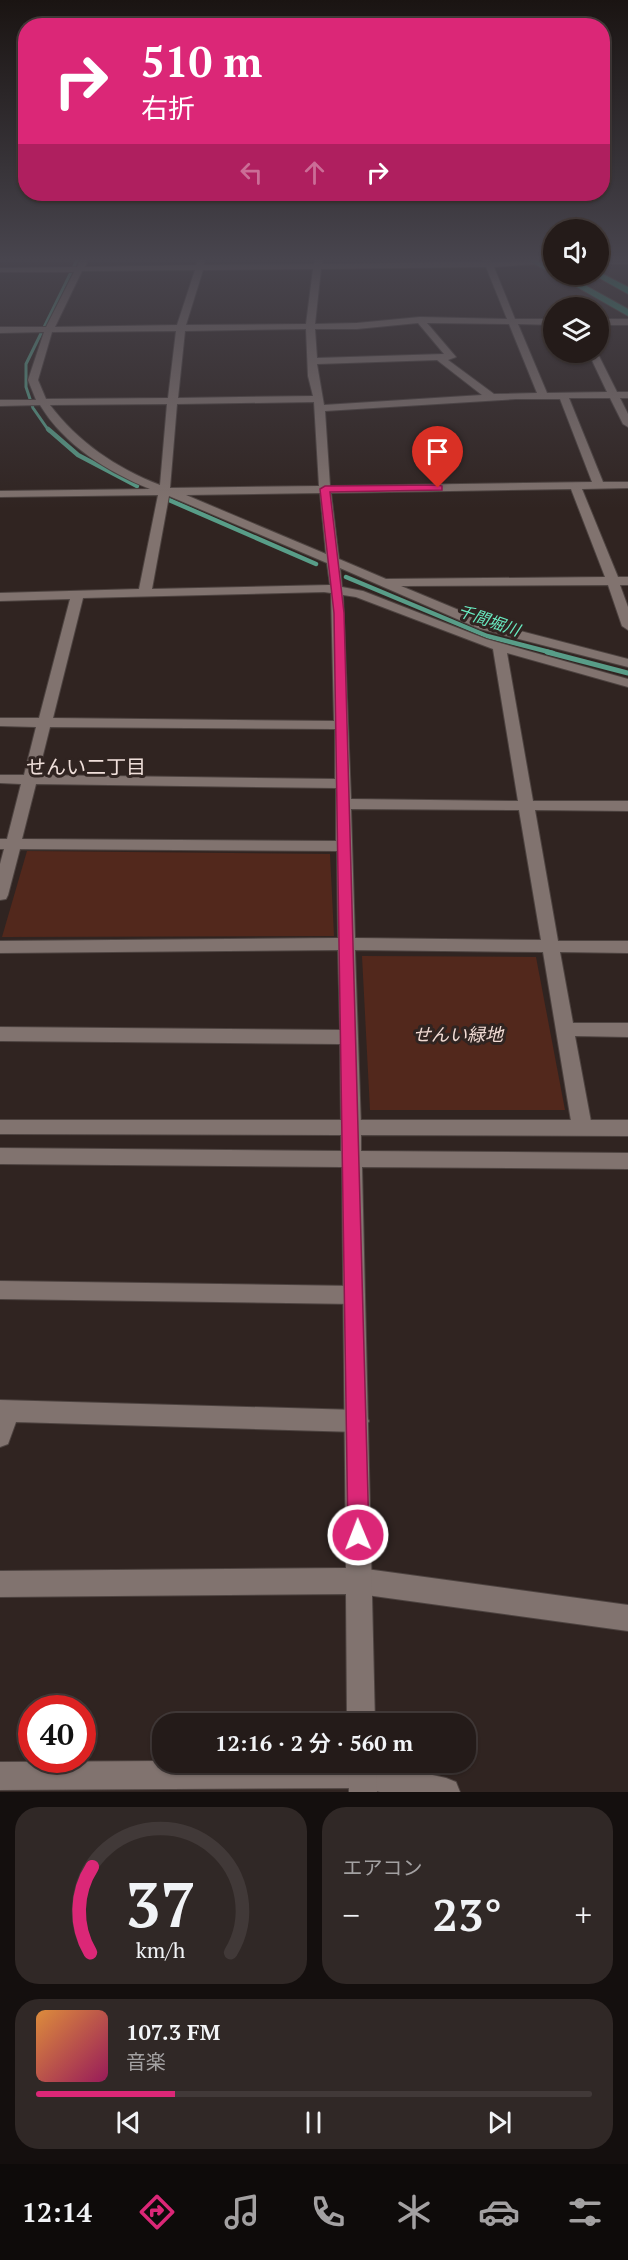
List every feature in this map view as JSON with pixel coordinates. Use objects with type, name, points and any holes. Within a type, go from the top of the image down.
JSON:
[{"type":"street","points":[[44,342],[33,380],[41,403],[83,448],[138,480],[485,626],[628,663]]},
{"type":"street","points":[[145,593],[164,491],[180,342]]},
{"type":"street","points":[[311,342],[339,613],[357,1420],[361,1713]]},
{"type":"street","points":[[312,361],[451,357],[438,342]]},
{"type":"street","points":[[519,342],[543,396]]},
{"type":"street","points":[[440,358],[492,398]]},
{"type":"street","points":[[597,363],[628,424]]},
{"type":"street","points":[[0,405],[174,401],[319,404],[628,394]]},
{"type":"street","points":[[563,395],[598,485]]},
{"type":"street","points":[[0,494],[628,485]]},
{"type":"street","points":[[574,486],[613,581],[628,626]]},
{"type":"street","points":[[383,582],[628,581]]},
{"type":"street","points":[[0,597],[324,588],[359,594],[499,647],[628,684]]},
{"type":"street","points":[[0,895],[7,843],[30,779],[77,596]]},
{"type":"street","points":[[499,647],[582,1127]]},
{"type":"street","points":[[0,722],[342,725]]},
{"type":"street","points":[[0,779],[343,784]]},
{"type":"street","points":[[344,804],[628,806]]},
{"type":"street","points":[[7,843],[344,846]]},
{"type":"street","points":[[0,947],[347,944],[628,947]]},
{"type":"street","points":[[565,1029],[628,1030]]},
{"type":"street","points":[[0,1034],[349,1037]]},
{"type":"street","points":[[0,1127],[628,1128]]},
{"type":"street","points":[[0,1156],[350,1158],[627,1165]]},
{"type":"street","points":[[0,1290],[354,1295]]},
{"type":"street","points":[[0,1436],[4,1412],[357,1420]]},
{"type":"street","points":[[0,1584],[359,1581],[628,1618]]},
{"type":"street","points":[[0,1776],[362,1776],[446,1792]]},
{"type":"green space","points":[[27,851],[330,854],[334,936],[2,937]]},
{"type":"green space","name":"せんい緑地","points":[[362,956],[536,957],[565,1110],[370,1110]]},
{"type":"waterway","name":"千間堀川","points":[[37,342],[26,364],[26,387],[33,408],[49,431]]},
{"type":"waterway","name":"千間堀川","points":[[48,429],[78,455],[137,486]]},
{"type":"waterway","name":"千間堀川","points":[[169,500],[316,564]]},
{"type":"waterway","name":"千間堀川","points":[[346,577],[487,636],[553,653]]},
{"type":"waterway","name":"千間堀川","points":[[547,652],[628,673]]},
{"type":"district","name":"せんい二丁目","points":[[86,766]]},
{"type":"route","points":[[358,1535],[339,613],[325,489],[438,488]]}]
